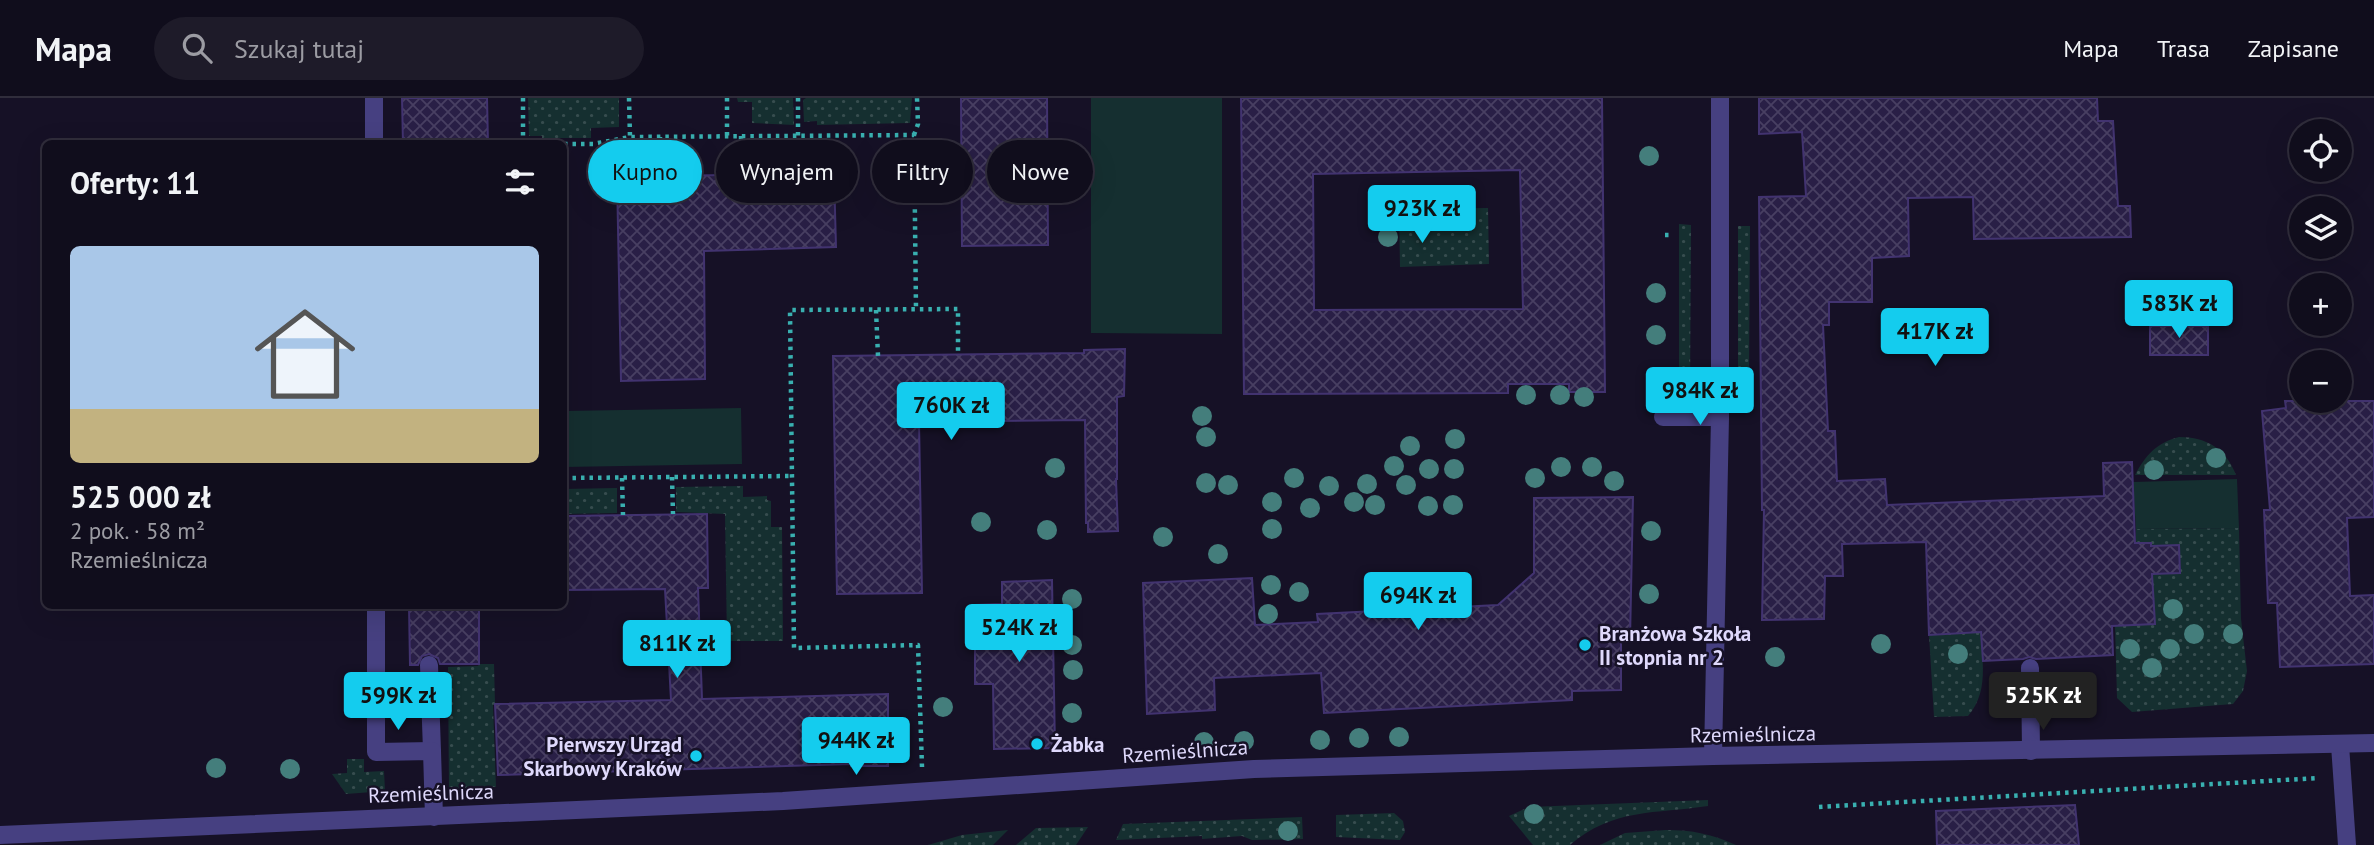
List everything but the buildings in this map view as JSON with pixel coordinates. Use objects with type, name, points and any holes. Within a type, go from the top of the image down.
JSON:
[{"type":"street","points":[[374,98],[374,140]]},
{"type":"street","points":[[1713,756],[1720,417],[1720,98]]},
{"type":"street","points":[[1663,417],[1720,417]]},
{"type":"street","points":[[376,609],[376,752],[432,751]]},
{"type":"street","points":[[429,665],[434,817]]},
{"type":"street","points":[[2030,668],[2031,751]]},
{"type":"street","name":"Rzemieślnicza","points":[[0,835],[783,801],[1254,769],[1713,756],[2374,743]]},
{"type":"street","points":[[2340,745],[2347,845]]},
{"type":"path","points":[[523,98],[523,140]]},
{"type":"path","points":[[629,98],[630,137]]},
{"type":"path","points":[[727,98],[727,137]]},
{"type":"path","points":[[798,98],[798,135]]},
{"type":"path","points":[[914,140],[918,124],[917,98]]},
{"type":"path","points":[[567,144],[593,144],[630,137],[914,135]]},
{"type":"path","points":[[915,203],[916,309]]},
{"type":"path","points":[[1665,235],[1672,235]]},
{"type":"path","points":[[921,762],[918,645],[794,648],[790,310],[958,309],[958,355]]},
{"type":"path","points":[[876,310],[878,356]]},
{"type":"path","points":[[567,478],[792,476]]},
{"type":"path","points":[[672,477],[673,514]]},
{"type":"path","points":[[622,478],[623,515]]},
{"type":"path","points":[[1819,807],[2342,776]]},
{"type":"green space","points":[[528,98],[619,98],[619,127],[591,128],[591,138],[529,136]]},
{"type":"green space","points":[[737,98],[793,98],[794,125],[752,123],[752,102],[738,102]]},
{"type":"green space","points":[[912,98],[910,123],[817,125],[817,121],[804,122],[803,100]]},
{"type":"green space","points":[[1091,98],[1222,98],[1222,334],[1091,333]]},
{"type":"green space","points":[[1488,208],[1489,264],[1400,267],[1399,209]]},
{"type":"green space","points":[[1679,224],[1691,225],[1690,395],[1679,400]]},
{"type":"green space","points":[[1738,226],[1750,226],[1749,380],[1738,381]]},
{"type":"green space","points":[[741,408],[742,464],[567,467],[567,411]]},
{"type":"green space","points":[[2179,437],[2198,439],[2214,446],[2227,458],[2236,475],[2135,475],[2152,451]]},
{"type":"green space","points":[[2237,479],[2239,528],[2136,529],[2133,482]]},
{"type":"green space","points":[[743,486],[743,497],[767,496],[767,500],[771,501],[771,527],[782,527],[783,641],[727,641],[725,514],[676,512],[676,487]]},
{"type":"green space","points":[[617,488],[617,513],[567,514],[567,489]]},
{"type":"green space","points":[[2239,528],[2241,619],[2247,671],[2243,691],[2233,704],[2132,712],[2117,698],[2115,626],[2154,624],[2152,574],[2181,573],[2179,545],[2151,546],[2150,542],[2136,543],[2136,529]]},
{"type":"green space","points":[[1981,632],[1983,676],[1975,707],[1968,716],[1934,717],[1929,635]]},
{"type":"green space","points":[[494,664],[496,787],[449,789],[448,667]]},
{"type":"green space","points":[[347,759],[364,759],[364,772],[384,771],[385,791],[346,794],[332,774],[347,773]]},
{"type":"green space","points":[[1708,800],[1708,806],[1652,812],[1602,824],[1570,845],[1533,845],[1509,816],[1529,807]]},
{"type":"green space","points":[[1394,813],[1403,821],[1405,832],[1400,840],[1336,837],[1336,815]]},
{"type":"green space","points":[[1302,817],[1303,839],[1252,840],[1242,836],[1202,839],[1202,836],[1116,840],[1123,824]]},
{"type":"green space","points":[[1088,827],[1076,845],[1016,845],[1036,828]]},
{"type":"green space","points":[[1008,830],[993,845],[928,845],[962,835]]},
{"type":"green space","points":[[1666,830],[1702,833],[1736,845],[1600,845],[1625,833]]},
{"type":"place","name":"Branżowa Szkoła II stopnia nr 2","points":[[1585,645]]},
{"type":"place","name":"Żabka","points":[[1037,744]]},
{"type":"place","name":"Pierwszy Urząd Skarbowy Kraków","points":[[696,756]]}]
